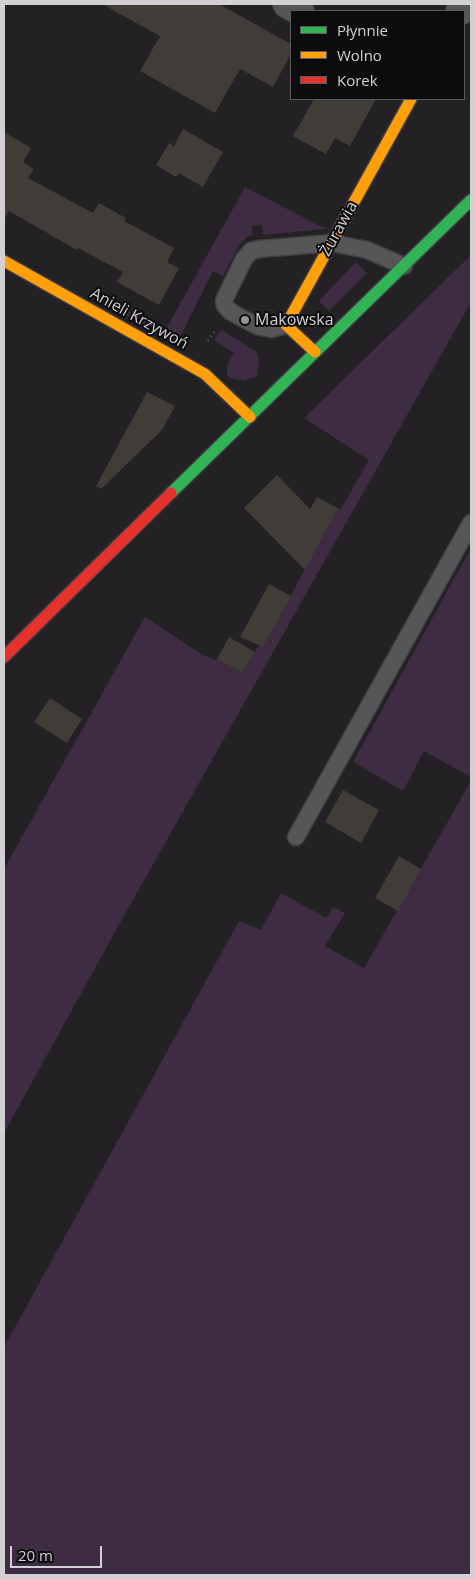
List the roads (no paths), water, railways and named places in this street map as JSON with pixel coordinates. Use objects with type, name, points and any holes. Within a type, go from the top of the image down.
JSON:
[{"type":"street","points":[[287,4],[298,10]]},
{"type":"street","name":"Żurawia","points":[[286,325],[411,100]]},
{"type":"street","points":[[4,657],[471,200]]},
{"type":"street","name":"Anieli Krzywoń","points":[[4,261],[190,366],[218,385],[250,417]]},
{"type":"street","points":[[286,325],[315,352]]},
{"type":"lane","points":[[286,325],[264,328],[227,310],[224,301],[244,260],[250,252],[259,249],[332,243],[367,250],[404,266]]},
{"type":"lane","points":[[296,837],[471,523]]},
{"type":"place","name":"Makowska","points":[[245,320]]}]
